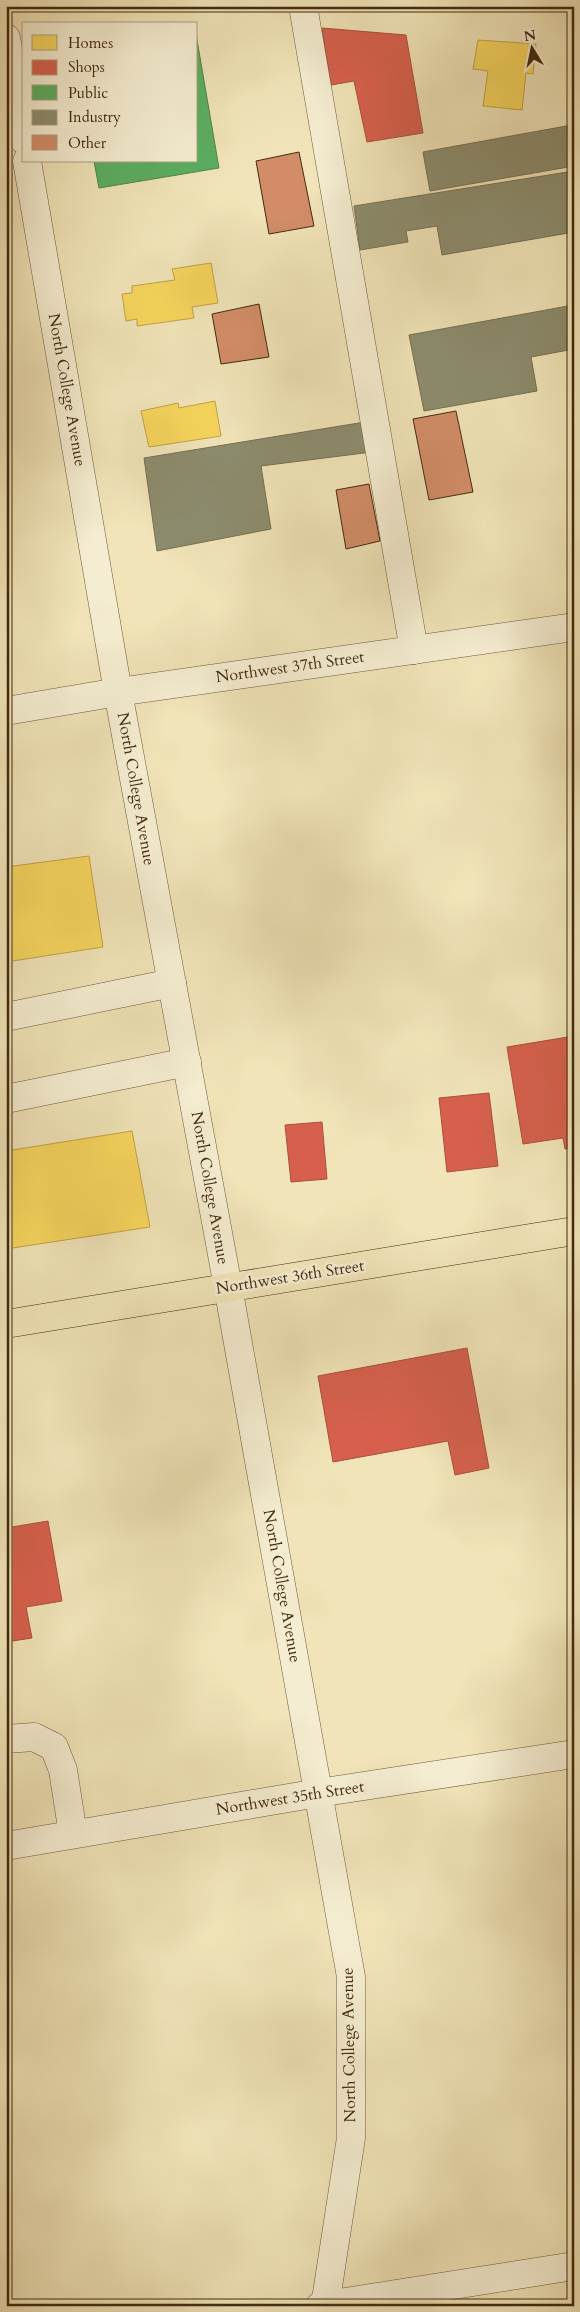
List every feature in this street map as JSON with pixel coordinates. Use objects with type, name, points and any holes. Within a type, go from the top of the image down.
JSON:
[{"type":"main road","name":"Northwest 36th Street","points":[[6,1324],[574,1231]]},
{"type":"street","points":[[303,6],[414,650]]},
{"type":"street","points":[[6,38],[22,129]]},
{"type":"street","name":"North College Avenue","points":[[28,162],[118,692],[228,1287],[350,1977],[351,2138],[324,2305]]},
{"type":"street","name":"Northwest 37th Street","points":[[6,711],[118,692],[574,627]]},
{"type":"street","points":[[6,1017],[172,983]]},
{"type":"street","points":[[6,1099],[187,1062]]},
{"type":"street","points":[[6,1739],[34,1737],[54,1747],[63,1770],[73,1834]]},
{"type":"street","name":"Northwest 35th Street","points":[[6,1846],[318,1793],[574,1754]]},
{"type":"street","points":[[324,2305],[574,2266]]},
{"type":"building: Homes","points":[[478,40],[536,44],[533,74],[526,73],[522,110],[483,106],[488,71],[473,69]]},
{"type":"building: Homes","points":[[211,263],[218,303],[192,307],[194,318],[137,326],[137,319],[126,321],[122,294],[132,293],[132,286],[175,280],[172,269]]},
{"type":"building: Homes","points":[[215,401],[221,436],[149,447],[141,411],[178,403],[179,408]]},
{"type":"building: Homes","points":[[89,856],[103,947],[6,962],[6,867]]},
{"type":"building: Homes","points":[[132,1131],[150,1227],[6,1249],[6,1151]]},
{"type":"building: Shops","points":[[322,28],[406,35],[423,133],[367,142],[354,81],[331,85]]},
{"type":"building: Shops","points":[[574,1036],[574,1147],[565,1149],[563,1138],[523,1144],[507,1047]]},
{"type":"building: Shops","points":[[489,1093],[498,1166],[447,1172],[439,1098]]},
{"type":"building: Shops","points":[[322,1122],[327,1179],[291,1182],[285,1125]]},
{"type":"building: Shops","points":[[467,1348],[489,1468],[455,1475],[448,1441],[333,1462],[318,1376]]},
{"type":"building: Shops","points":[[48,1521],[62,1601],[26,1607],[32,1638],[6,1642],[6,1528]]},
{"type":"building: Public","points":[[198,46],[219,168],[99,188],[94,162],[198,162]]},
{"type":"building: Industry","points":[[572,125],[574,166],[430,191],[423,152]]},
{"type":"building: Industry","points":[[574,171],[574,232],[442,255],[437,226],[406,231],[408,242],[360,250],[354,206]]},
{"type":"building: Industry","points":[[568,306],[574,332],[574,349],[531,357],[537,391],[424,411],[409,335]]},
{"type":"building: Industry","points":[[365,422],[372,452],[261,466],[271,529],[157,551],[144,458]]},
{"type":"building: Other","points":[[299,152],[314,226],[269,234],[256,161]]},
{"type":"building: Other","points":[[259,304],[269,357],[221,364],[212,314]]},
{"type":"building: Other","points":[[456,411],[473,492],[429,500],[413,419]]},
{"type":"building: Other","points":[[369,484],[380,541],[346,549],[336,490]]}]
